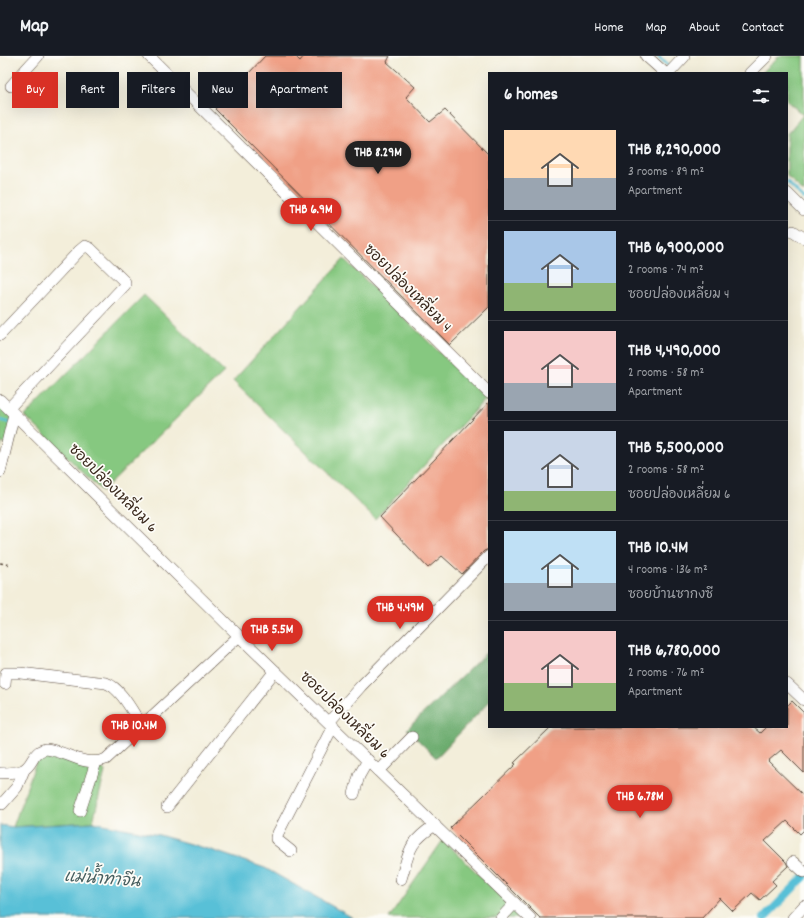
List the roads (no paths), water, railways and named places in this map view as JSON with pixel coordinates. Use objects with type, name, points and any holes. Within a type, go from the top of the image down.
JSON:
[{"type":"street","points":[[11,86],[38,56]]},
{"type":"street","name":"ซอยปล่องเหลี่ยม 4","points":[[149,56],[488,392]]},
{"type":"street","points":[[646,56],[670,71],[684,57]]},
{"type":"street","points":[[751,72],[767,56]]},
{"type":"street","points":[[788,194],[804,210]]},
{"type":"street","points":[[793,231],[804,238]]},
{"type":"street","points":[[0,335],[85,246],[90,248],[125,282],[125,285],[12,411],[0,472]]},
{"type":"street","name":"ซอยปล่องเหลี่ยม 6","points":[[0,400],[239,636],[530,918]]},
{"type":"street","points":[[291,851],[276,839],[276,837],[331,724],[361,686],[488,557]]},
{"type":"street","points":[[2,804],[17,787],[24,770],[39,751],[46,749],[90,762],[106,759],[239,636]]},
{"type":"street","points":[[167,807],[275,671]]},
{"type":"street","points":[[5,684],[6,673],[111,684],[117,690],[142,726]]},
{"type":"street","points":[[788,685],[804,700]]},
{"type":"street","points":[[379,771],[412,737]]},
{"type":"street","points":[[354,794],[358,779],[368,760]]},
{"type":"street","points":[[80,810],[96,762]]},
{"type":"street","points":[[0,773],[24,770]]},
{"type":"street","points":[[401,879],[411,847],[419,837],[435,825]]},
{"type":"street","points":[[501,918],[515,904]]},
{"type":"street","points":[[793,918],[804,906]]},
{"type":"water","name":"แม่น้ำท่าจีน","points":[[93,822],[159,835],[265,868],[353,918],[0,918],[0,825],[13,827]]},
{"type":"waterway","points":[[658,56],[670,67]]},
{"type":"waterway","points":[[788,183],[804,199]]},
{"type":"waterway","points":[[0,420],[10,423]]},
{"type":"waterway","points":[[764,918],[804,877]]}]
